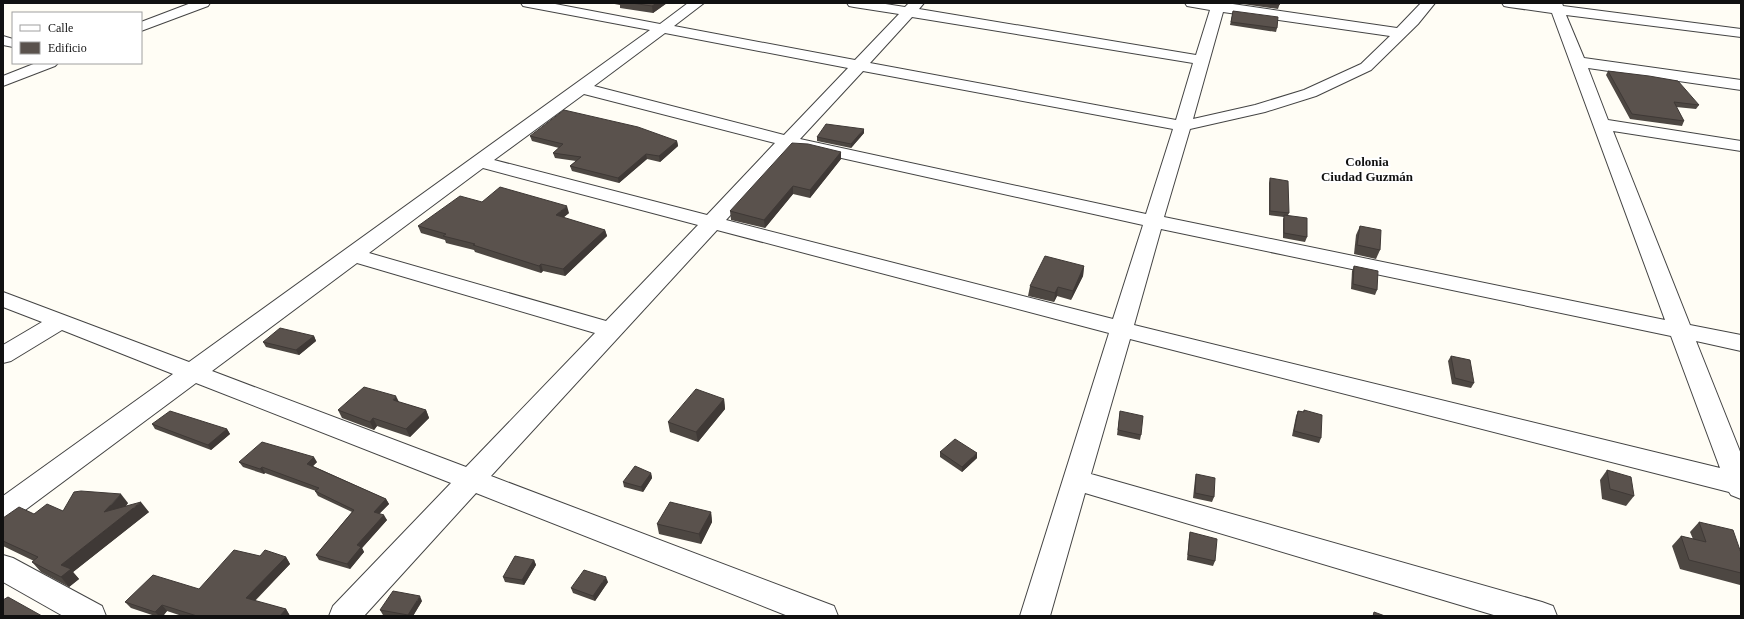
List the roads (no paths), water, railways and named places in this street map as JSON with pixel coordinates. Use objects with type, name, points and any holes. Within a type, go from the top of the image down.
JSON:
[{"type":"street","points":[[142,27],[203,3]]},
{"type":"street","points":[[528,3],[1182,126],[1259,109],[1310,93],[1366,67],[1413,21],[1428,3]]},
{"type":"street","points":[[3,511],[698,3]]},
{"type":"street","points":[[854,3],[912,7],[1201,60]]},
{"type":"street","points":[[1192,3],[1218,5],[1401,33]]},
{"type":"street","points":[[1509,3],[1556,6],[1741,34]]},
{"type":"street","points":[[1035,616],[1218,5]]},
{"type":"street","points":[[1556,6],[1740,485]]},
{"type":"street","points":[[344,616],[912,7]]},
{"type":"street","points":[[1578,62],[1741,85]]},
{"type":"street","points":[[3,82],[48,64]]},
{"type":"street","points":[[581,88],[787,141],[1153,221],[1741,342]]},
{"type":"street","points":[[1602,124],[1741,146]]},
{"type":"street","points":[[480,162],[1121,329],[1740,485]]},
{"type":"street","points":[[352,255],[611,330]]},
{"type":"street","points":[[3,299],[823,616]]},
{"type":"street","points":[[3,355],[60,321]]},
{"type":"street","points":[[1076,480],[1542,616]]},
{"type":"street","points":[[3,567],[91,616]]},
{"type":"district","name":"Colonia Ciudad Guzmán","points":[[1367,168]]}]
